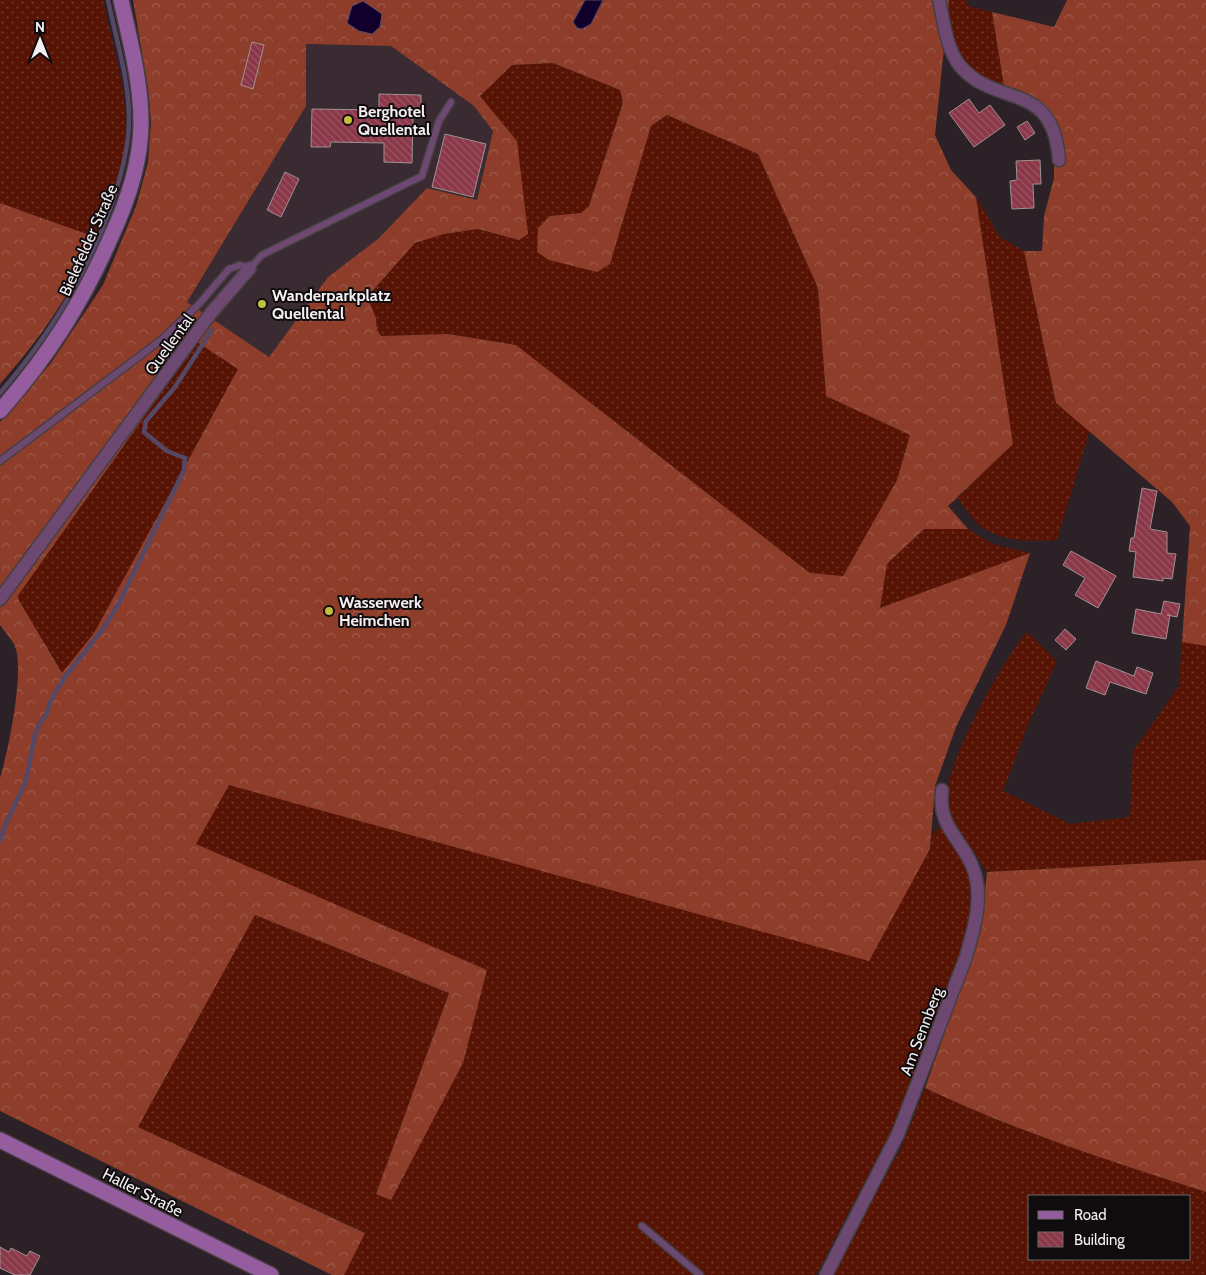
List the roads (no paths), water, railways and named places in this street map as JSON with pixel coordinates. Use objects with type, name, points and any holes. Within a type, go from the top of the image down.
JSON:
[{"type":"main road","name":"Bielefelder Straße","points":[[0,411],[44,357],[71,319],[93,278],[126,203],[136,166],[141,124],[136,72],[121,0]]},
{"type":"main road","name":"Haller Straße","points":[[0,1140],[270,1275]]},
{"type":"street","points":[[940,0],[948,44],[960,66],[979,82],[1032,104],[1053,127],[1058,143],[1059,160]]},
{"type":"street","name":"Quellental","points":[[0,599],[211,314],[250,268]]},
{"type":"street","name":"Am Sennberg","points":[[826,1275],[898,1134],[966,957],[974,928],[977,885],[975,872],[942,816],[940,803],[942,790]]},
{"type":"lane","name":"Quellental","points":[[250,268],[262,255],[422,176],[439,121],[451,102]]},
{"type":"lane","points":[[0,461],[58,415],[161,340],[198,304],[229,269],[240,265],[250,268]]},
{"type":"lane","points":[[642,1226],[700,1275]]},
{"type":"waterway","points":[[0,393],[35,349],[66,303],[92,254],[119,181],[128,140],[129,119],[127,89],[108,0]]},
{"type":"waterway","points":[[0,841],[6,823],[26,781],[35,734],[46,715],[51,700],[64,678],[103,629],[119,603],[184,470],[185,458],[167,451],[144,432],[146,421],[175,387],[212,330]]},
{"type":"place","name":"Berghotel Quellental","points":[[348,120]]},
{"type":"place","name":"Wanderparkplatz Quellental","points":[[262,304]]},
{"type":"place","name":"Wasserwerk Heimchen","points":[[329,611]]}]
